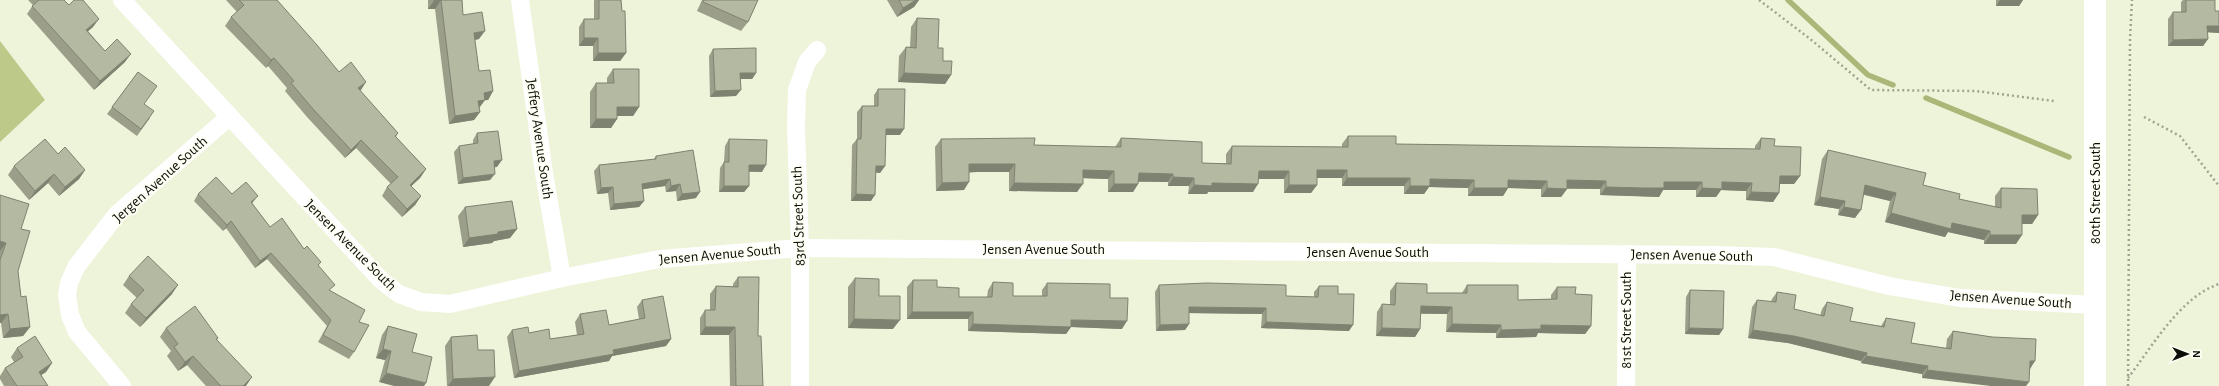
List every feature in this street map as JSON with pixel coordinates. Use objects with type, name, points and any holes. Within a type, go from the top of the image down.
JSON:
[{"type":"main road","name":"80th Street South","points":[[2095,0],[2095,386]]},
{"type":"street","name":"Jensen Avenue South","points":[[122,0],[229,118],[381,280],[399,294],[421,302],[450,304],[562,278],[660,259],[800,248],[1627,254],[1774,257],[1889,286],[1960,298],[2094,305]]},
{"type":"street","name":"Jeffery Avenue South","points":[[520,0],[544,173],[562,278]]},
{"type":"street","name":"83rd Street South","points":[[800,386],[800,248],[796,127],[797,90],[807,62],[817,50]]},
{"type":"street","name":"Jergen Avenue South","points":[[122,386],[77,332],[70,315],[67,295],[69,283],[76,266],[118,214],[229,118]]},
{"type":"street","name":"81st Street South","points":[[1626,386],[1627,254]]},
{"type":"path","points":[[1759,0],[1809,38],[1872,90],[1976,91],[2054,102]]},
{"type":"path","points":[[2128,386],[2130,39],[2132,0]]},
{"type":"path","points":[[2144,117],[2180,136],[2219,186]]},
{"type":"path","points":[[2128,378],[2184,306],[2208,288],[2219,284]]},
{"type":"green space","points":[[0,41],[45,100],[0,142]]},
{"type":"building","points":[[39,0],[64,0],[69,5],[74,0],[83,0],[99,19],[86,30],[105,51],[117,39],[131,54],[100,81],[32,6]]},
{"type":"building","points":[[239,0],[277,0],[339,72],[351,62],[366,82],[358,88],[398,133],[395,136],[426,169],[410,185],[421,196],[407,209],[387,187],[398,177],[361,140],[351,150],[291,83],[294,81],[274,58],[271,60],[231,17],[244,5]]},
{"type":"building","points":[[441,0],[462,0],[463,15],[482,12],[485,31],[474,33],[479,71],[490,70],[493,91],[484,93],[485,100],[478,101],[480,112],[455,116]]},
{"type":"building","points":[[599,0],[621,0],[622,11],[625,11],[626,53],[598,53],[598,38],[584,38],[584,19],[599,19]]},
{"type":"building","points":[[704,0],[758,0],[748,22],[703,2]]},
{"type":"building","points":[[899,0],[916,0],[903,8]]},
{"type":"building","points":[[2186,0],[2215,0],[2215,11],[2219,11],[2219,26],[2207,26],[2208,39],[2173,40],[2173,12],[2186,12]]},
{"type":"building","points":[[917,18],[939,19],[938,48],[943,48],[943,61],[952,61],[951,75],[904,73],[906,47],[916,48]]},
{"type":"building","points":[[756,48],[756,73],[740,73],[741,90],[715,91],[713,49]]},
{"type":"building","points":[[613,69],[639,69],[639,107],[617,107],[617,119],[596,119],[596,83],[614,83]]},
{"type":"building","points":[[138,72],[157,86],[144,104],[154,111],[141,129],[112,107]]},
{"type":"building","points":[[878,89],[905,89],[904,129],[886,129],[885,166],[876,166],[875,195],[856,194],[857,139],[861,139],[862,106],[878,106]]},
{"type":"building","points":[[498,131],[502,160],[494,161],[495,174],[463,178],[459,146],[478,143],[477,133]]},
{"type":"building","points":[[1348,136],[1396,136],[1396,144],[1760,149],[1761,138],[1775,139],[1774,146],[1801,147],[1800,176],[1780,176],[1779,193],[1751,192],[1752,183],[1722,182],[1722,189],[1702,188],[1702,182],[1664,182],[1664,188],[1643,188],[1606,187],[1606,181],[1567,180],[1567,189],[1547,188],[1547,181],[1508,180],[1508,188],[1474,188],[1474,180],[1430,179],[1430,186],[1410,186],[1410,178],[1347,178],[1347,170],[1317,170],[1317,185],[1289,185],[1289,171],[1259,171],[1258,184],[1212,183],[1212,186],[1194,185],[1194,178],[1173,177],[1173,174],[1139,173],[1138,184],[1114,184],[1114,171],[1083,170],[1083,184],[1014,183],[1015,164],[969,164],[969,182],[942,183],[941,139],[1035,138],[1034,145],[1121,147],[1121,138],[1202,142],[1202,163],[1231,164],[1232,146],[1348,147]]},
{"type":"building","points":[[45,139],[58,154],[65,147],[85,170],[65,187],[54,174],[35,191],[14,166]]},
{"type":"building","points":[[729,139],[767,140],[766,165],[749,165],[749,186],[724,186],[724,162],[729,162]]},
{"type":"building","points":[[693,150],[700,192],[682,194],[680,184],[671,186],[670,179],[642,184],[644,201],[614,204],[613,187],[601,188],[599,165],[656,159],[656,156]]},
{"type":"building","points":[[1828,150],[1926,173],[1923,185],[1960,194],[1959,199],[2001,208],[2001,188],[2037,189],[2038,215],[2022,215],[2022,235],[1990,235],[1990,231],[1952,223],[1951,229],[1891,213],[1896,193],[1865,185],[1861,210],[1844,207],[1845,201],[1820,197]]},
{"type":"building","points":[[216,177],[232,194],[246,182],[258,196],[251,202],[270,227],[282,218],[304,249],[307,246],[321,262],[318,265],[335,285],[329,290],[365,310],[359,322],[369,325],[354,352],[323,335],[331,320],[271,253],[260,261],[231,221],[227,225],[198,194]]},
{"type":"building","points":[[0,195],[29,204],[21,229],[30,231],[18,271],[21,297],[26,296],[30,327],[10,329],[8,314],[0,315],[0,260],[6,243],[0,241]]},
{"type":"building","points":[[512,201],[517,229],[498,232],[498,234],[469,238],[465,207]]},
{"type":"building","points":[[148,256],[178,285],[146,318],[131,304],[144,290],[129,276]]},
{"type":"building","points":[[738,277],[759,277],[758,336],[761,336],[763,386],[736,386],[735,327],[705,327],[705,310],[715,310],[716,286],[738,287]]},
{"type":"building","points":[[855,278],[879,279],[879,296],[900,296],[900,320],[854,319]]},
{"type":"building","points":[[913,280],[937,280],[937,287],[959,288],[959,297],[992,297],[993,282],[1013,283],[1013,296],[1047,296],[1047,283],[1110,284],[1110,298],[1128,298],[1127,321],[1071,320],[1071,327],[973,324],[973,312],[912,312]]},
{"type":"building","points":[[1207,283],[1286,285],[1286,296],[1318,297],[1319,286],[1338,286],[1338,294],[1354,294],[1353,325],[1266,322],[1266,308],[1189,307],[1189,324],[1160,325],[1159,285]]},
{"type":"building","points":[[1396,283],[1427,284],[1427,293],[1467,293],[1467,285],[1518,285],[1518,300],[1557,299],[1557,287],[1576,287],[1575,294],[1592,295],[1591,326],[1541,325],[1541,329],[1501,330],[1501,325],[1452,324],[1452,307],[1421,306],[1420,329],[1382,328],[1382,304],[1395,305]]},
{"type":"building","points":[[1690,290],[1724,291],[1723,329],[1689,328]]},
{"type":"building","points":[[1777,292],[1796,295],[1794,309],[1824,316],[1827,302],[1853,308],[1850,321],[1884,327],[1886,318],[1915,323],[1911,343],[1951,349],[1953,331],[1992,337],[2036,339],[2035,361],[2030,361],[2029,382],[1927,370],[1928,366],[1866,356],[1867,353],[1794,336],[1753,330],[1757,300],[1776,302]]},
{"type":"building","points":[[663,296],[671,339],[613,350],[614,354],[519,371],[512,330],[528,327],[529,333],[549,329],[550,339],[584,334],[580,314],[606,310],[609,325],[645,318],[642,300]]},
{"type":"building","points":[[195,306],[218,338],[216,339],[252,377],[243,386],[220,386],[193,356],[185,362],[174,347],[178,344],[166,328]]},
{"type":"building","points":[[388,326],[417,334],[412,352],[432,357],[426,383],[386,373],[391,351],[383,349]]},
{"type":"building","points":[[477,335],[478,350],[494,350],[495,377],[453,379],[451,337]]},
{"type":"building","points":[[35,336],[52,363],[39,372],[48,386],[17,386],[5,368],[23,357],[17,348]]},
{"type":"waterway","points":[[1788,0],[1868,75],[1893,85]]},
{"type":"waterway","points":[[1926,98],[2069,157]]}]
